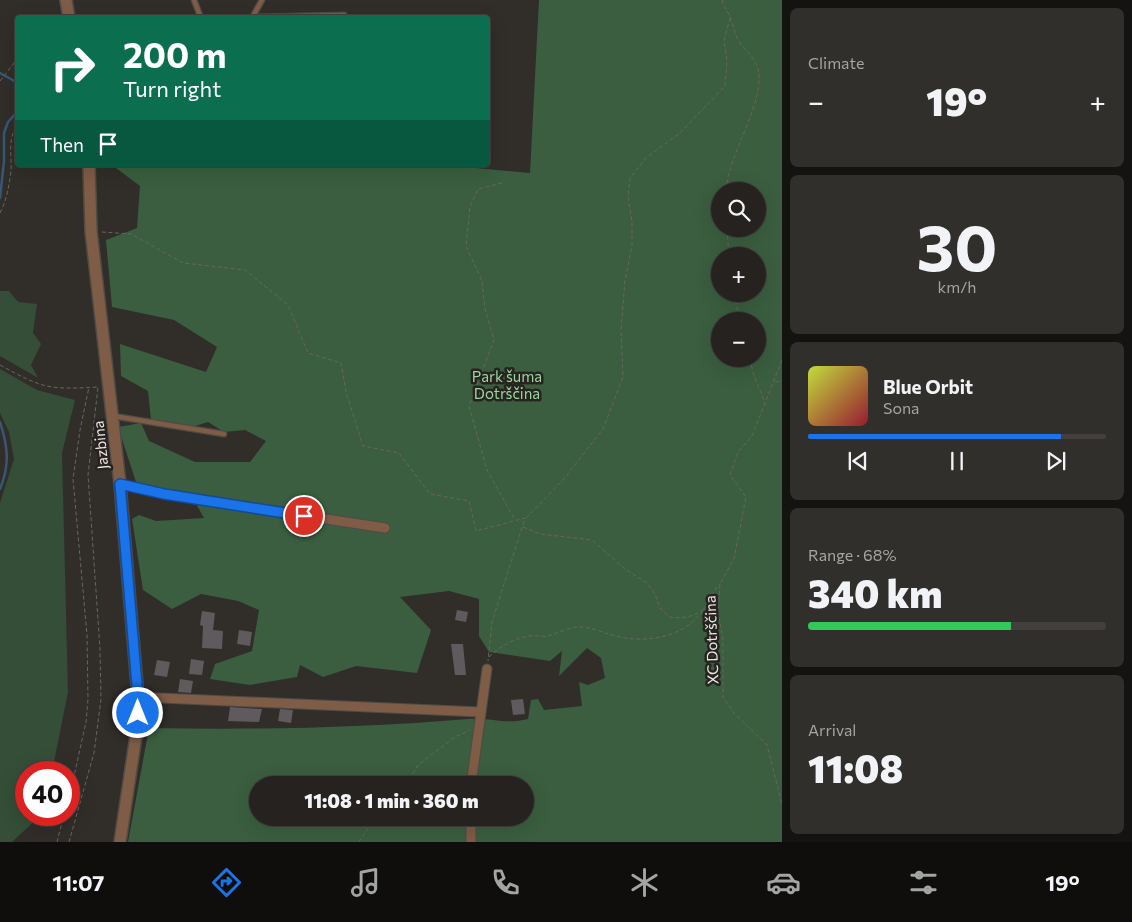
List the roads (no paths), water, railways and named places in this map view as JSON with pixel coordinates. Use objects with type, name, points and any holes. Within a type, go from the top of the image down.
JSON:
[{"type":"street","points":[[66,0],[68,15]]},
{"type":"street","name":"Jazbina","points":[[89,167],[91,231],[104,386],[113,416],[138,697],[137,729],[120,842]]},
{"type":"street","points":[[120,484],[164,494],[385,528]]},
{"type":"street","points":[[472,776],[487,669]]},
{"type":"street","points":[[138,697],[480,712]]},
{"type":"street","points":[[471,826],[471,842]]},
{"type":"lane","points":[[194,0],[200,15]]},
{"type":"lane","points":[[253,15],[262,0]]},
{"type":"lane","points":[[113,416],[224,434]]},
{"type":"waterway","points":[[0,73],[15,81]]},
{"type":"waterway","points":[[0,198],[4,161],[4,133],[8,122],[15,114]]},
{"type":"waterway","points":[[0,422],[7,456],[7,464],[0,489]]},
{"type":"park label","name":"Park šuma Dotrščina","points":[[507,386]]}]
